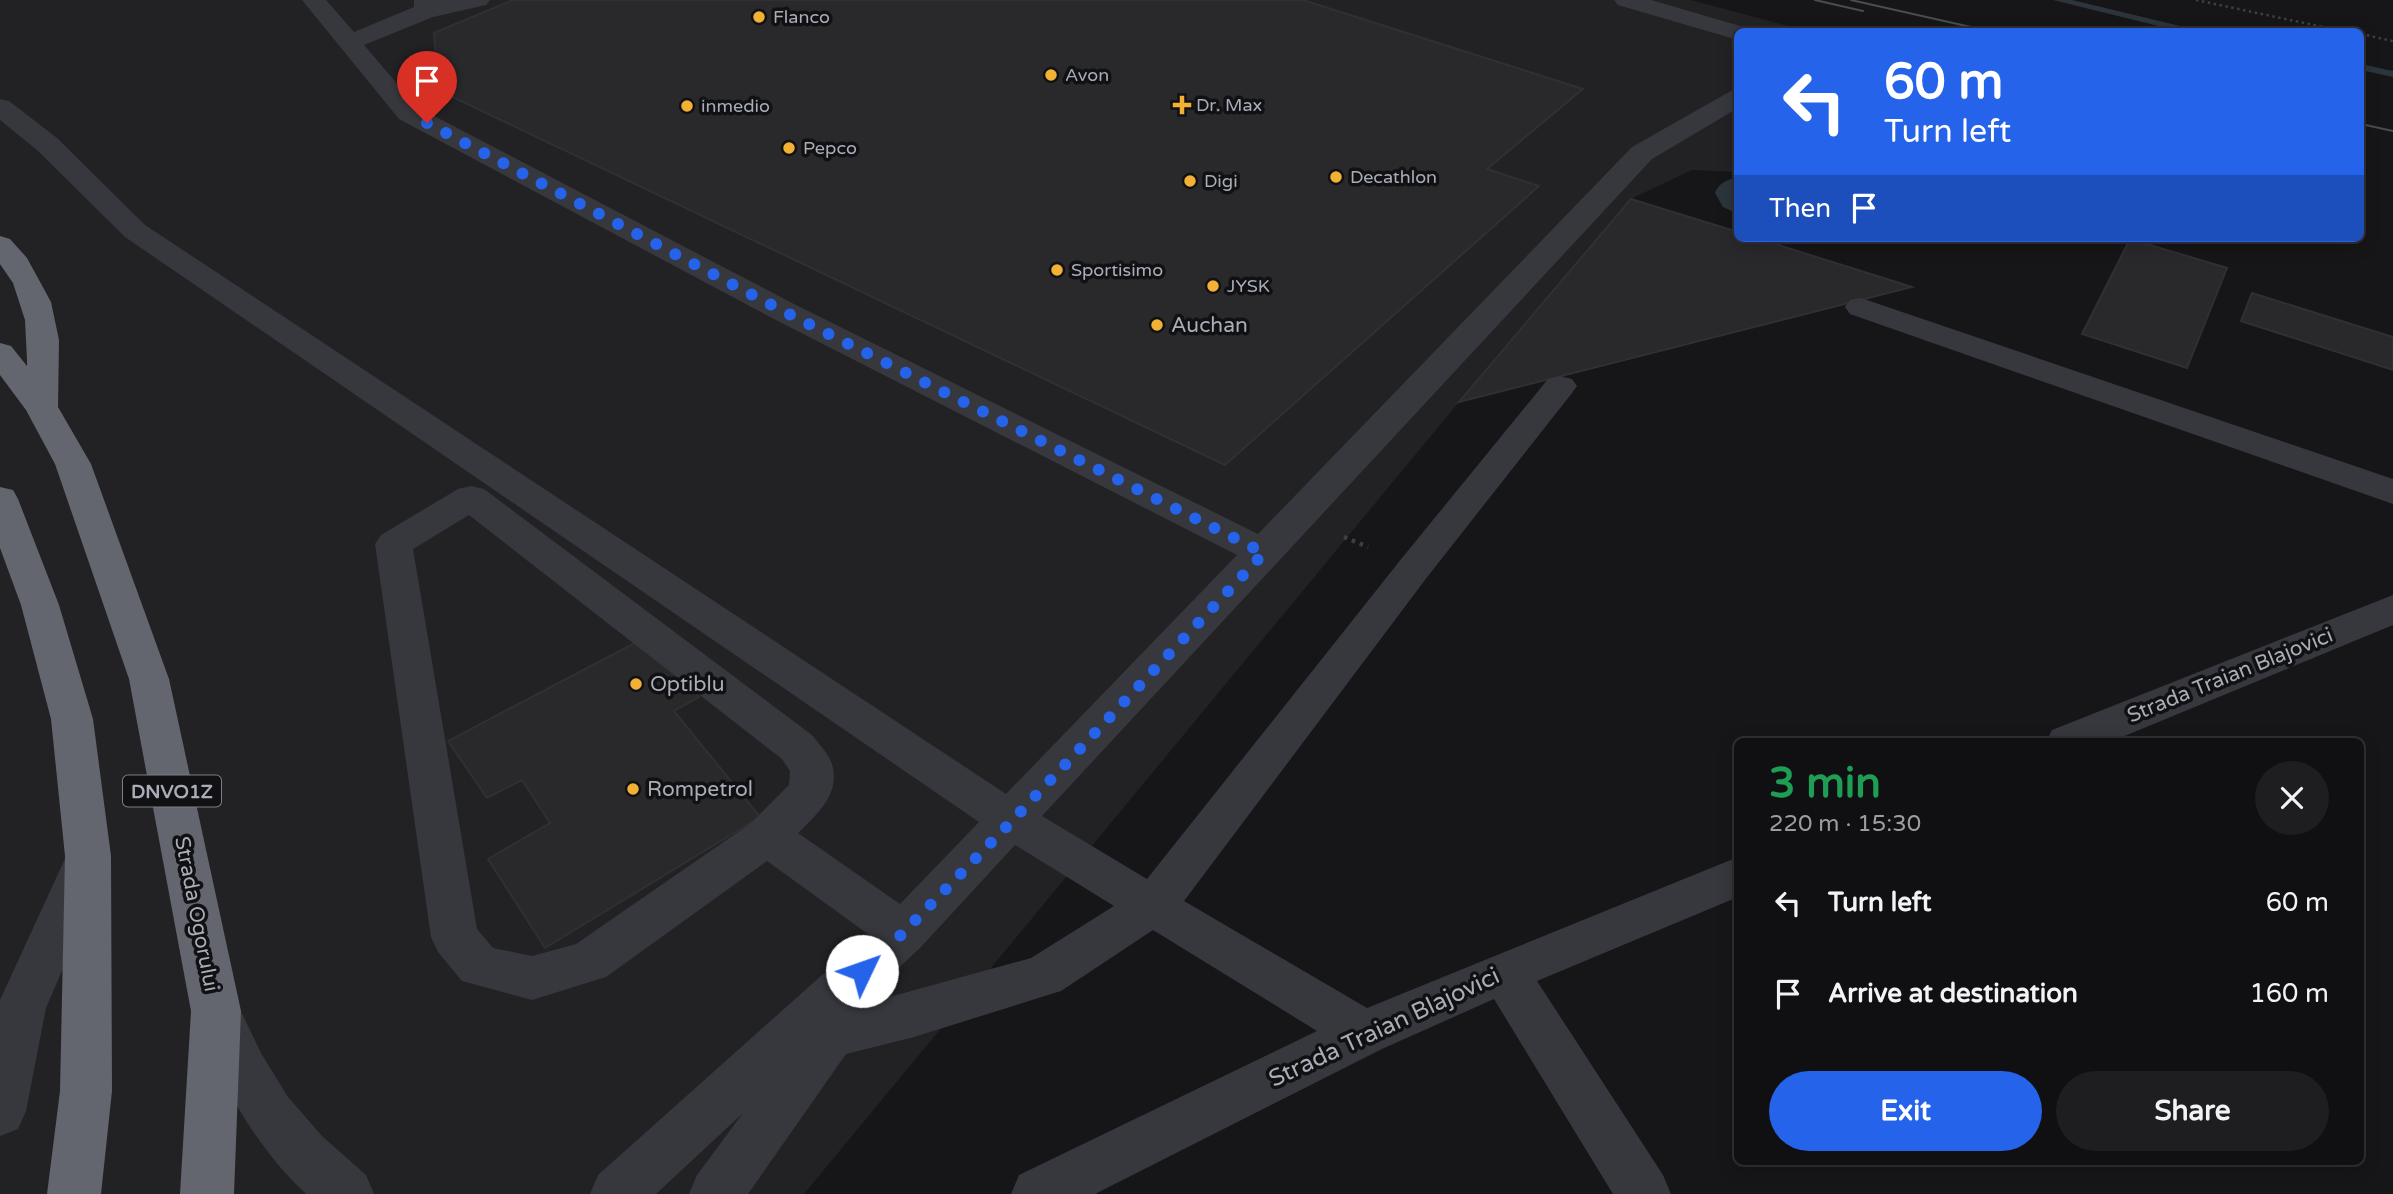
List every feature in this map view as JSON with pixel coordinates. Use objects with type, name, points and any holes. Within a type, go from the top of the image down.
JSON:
[{"type":"highway","points":[[0,245],[36,296],[45,337],[41,407]]},
{"type":"highway","name":"DNVO1Z","points":[[0,353],[41,407]]},
{"type":"highway","name":"Strada Ogorului","points":[[41,407],[73,464],[149,679],[216,1011],[207,1194]]},
{"type":"highway","points":[[0,499],[40,605],[72,719],[88,856],[86,1091],[74,1194]]},
{"type":"street","points":[[314,0],[408,113],[781,310],[1264,553]]},
{"type":"street","points":[[348,43],[426,6],[478,0]]},
{"type":"street","points":[[1626,0],[1734,32]]},
{"type":"street","points":[[617,1194],[903,933],[1642,153],[1734,99]]},
{"type":"street","points":[[0,107],[47,144],[135,231],[487,489],[797,747],[812,768],[810,792],[768,836],[589,962],[532,978],[479,966],[455,937],[394,544],[487,489]]},
{"type":"street","points":[[1861,307],[2393,492]]},
{"type":"street","points":[[831,1034],[915,1014],[1044,976],[1154,905],[1415,567],[1560,386]]},
{"type":"street","points":[[487,489],[1012,821],[1364,1033]]},
{"type":"street","name":"Strada Traian Blajovici","points":[[2077,738],[2393,609]]},
{"type":"street","points":[[768,836],[903,933]]},
{"type":"street","points":[[0,1111],[21,1008],[88,856]]},
{"type":"street","name":"Strada Traian Blajovici","points":[[1038,1194],[1364,1033],[1734,878]]},
{"type":"street","points":[[716,1194],[903,933]]},
{"type":"street","points":[[1504,972],[1644,1194]]},
{"type":"street","points":[[216,1011],[238,1063],[263,1108],[311,1165],[347,1194]]},
{"type":"path","points":[[2196,0],[2328,28]]},
{"type":"path","points":[[2364,35],[2393,41]]},
{"type":"path","points":[[1298,517],[1415,567]]},
{"type":"shaded area","points":[[0,0],[1691,0],[1796,28],[1734,28],[1734,172],[1692,170],[1631,199],[1459,402],[804,1194],[0,1194]]},
{"type":"shaded area","points":[[1734,178],[1734,212],[1723,207],[1715,193]]},
{"type":"building","name":"Auchan","points":[[513,0],[1303,0],[1583,89],[1487,169],[1539,186],[1225,465],[438,90],[434,33]]},
{"type":"building","points":[[1631,199],[1734,231],[1734,242],[1769,242],[1912,287],[1459,402]]},
{"type":"building","points":[[2128,242],[2140,242],[2227,268],[2187,368],[2082,334]]},
{"type":"building","points":[[2252,293],[2393,337],[2393,370],[2241,321]]},
{"type":"building","name":"Rompetrol","points":[[648,636],[699,697],[674,711],[760,817],[545,948],[488,859],[550,823],[522,780],[487,798],[448,741]]},
{"type":"waterway","points":[[2058,0],[2182,28]]},
{"type":"waterway","points":[[2364,68],[2393,74]]},
{"type":"tram line","points":[[1815,0],[1863,11]]},
{"type":"tram line","points":[[1851,0],[1975,28]]},
{"type":"tram line","points":[[2364,125],[2393,131]]},
{"type":"place","name":"Flanco","points":[[759,17]]},
{"type":"place","name":"Avon","points":[[1051,75]]},
{"type":"place","name":"Dr. Max","points":[[1182,105]]},
{"type":"place","name":"inmedio","points":[[687,106]]},
{"type":"place","name":"Pepco","points":[[789,148]]},
{"type":"place","name":"Decathlon","points":[[1336,177]]},
{"type":"place","name":"Digi","points":[[1190,181]]},
{"type":"place","name":"Sportisimo","points":[[1057,270]]},
{"type":"place","name":"JYSK","points":[[1213,286]]},
{"type":"place","name":"Auchan","points":[[1157,325]]},
{"type":"place","name":"Optiblu","points":[[636,684]]},
{"type":"place","name":"Rompetrol","points":[[633,789]]},
{"type":"route","points":[[427,123],[781,310],[1264,553],[1012,821],[903,933],[862,971]]}]
